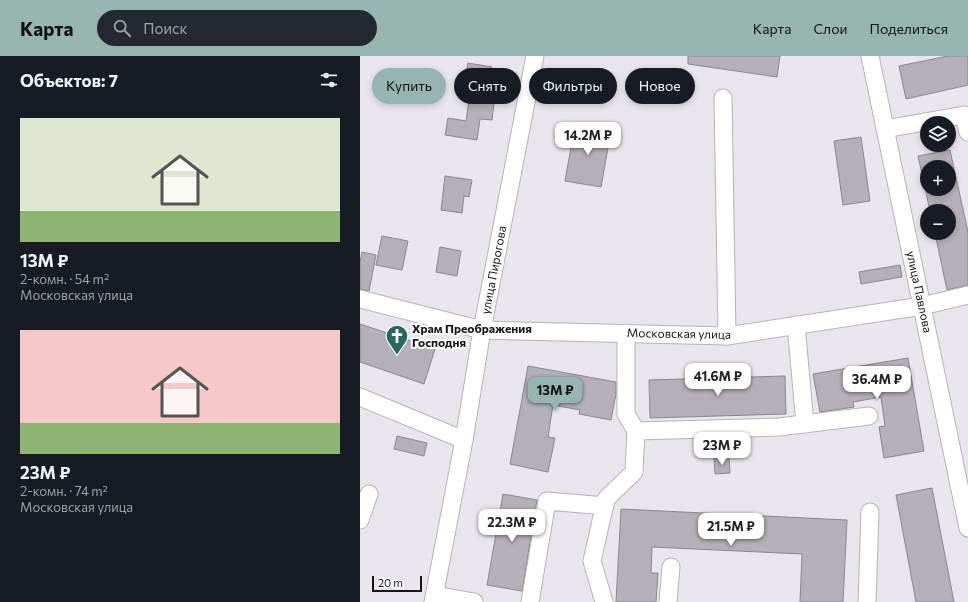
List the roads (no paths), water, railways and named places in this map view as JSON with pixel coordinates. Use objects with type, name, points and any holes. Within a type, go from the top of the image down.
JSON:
[{"type":"street","name":"улица Пирогова","points":[[434,598],[464,440],[482,330],[534,56]]},
{"type":"street","name":"улица Павлова","points":[[870,56],[968,528]]},
{"type":"street","points":[[723,98],[727,336]]},
{"type":"street","points":[[885,129],[964,115],[968,132]]},
{"type":"street","name":"Московская улица","points":[[360,299],[482,330],[727,336],[922,306],[968,295]]},
{"type":"street","points":[[796,325],[805,424]]},
{"type":"street","points":[[604,602],[592,561],[606,499],[634,472],[636,431],[626,414],[626,333]]},
{"type":"street","points":[[360,396],[464,440]]},
{"type":"street","points":[[636,431],[779,428],[869,416]]},
{"type":"street","points":[[360,520],[369,494]]},
{"type":"street","points":[[530,602],[547,500],[605,506]]},
{"type":"street","points":[[867,602],[870,512]]},
{"type":"street","points":[[668,602],[671,566]]},
{"type":"street","points":[[434,598],[474,602]]},
{"type":"place","name":"Храм Преображения Господня","points":[[397,356]]}]
